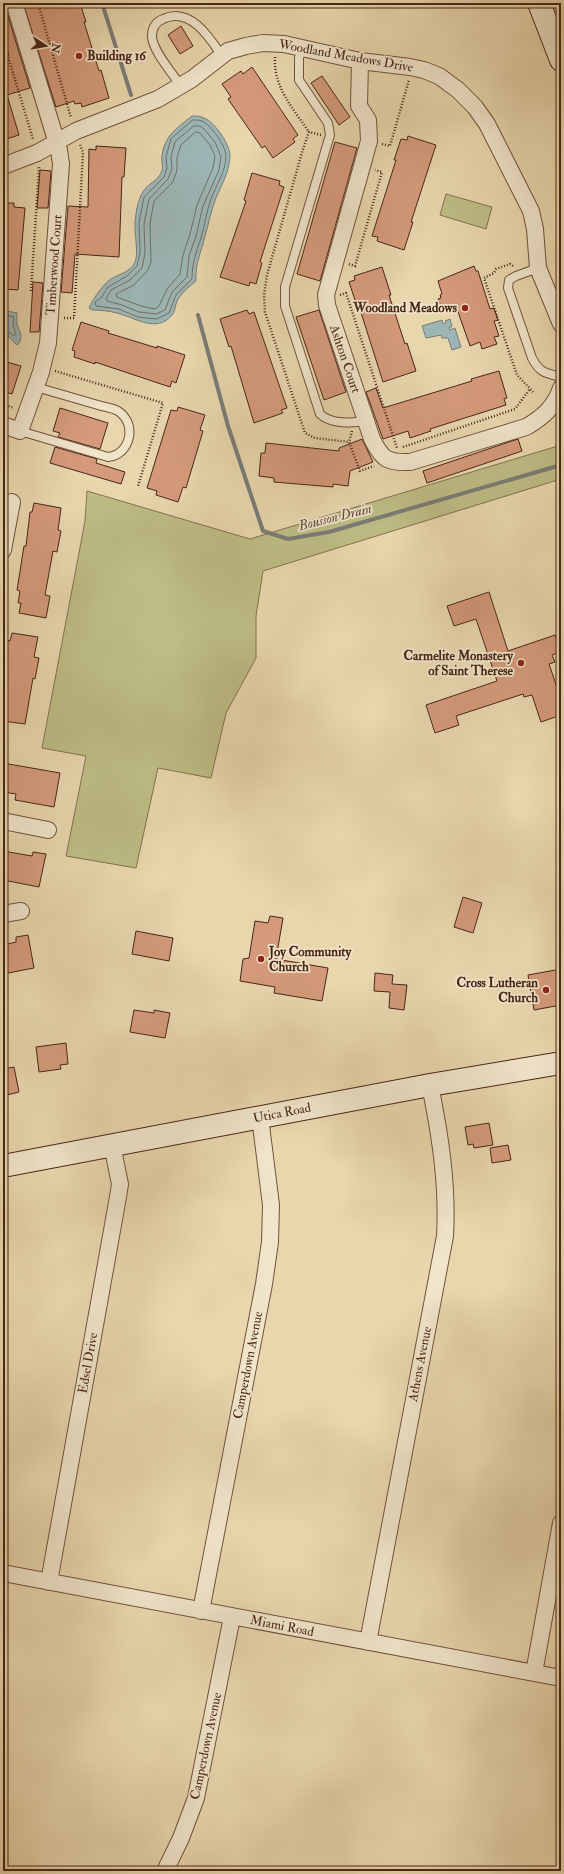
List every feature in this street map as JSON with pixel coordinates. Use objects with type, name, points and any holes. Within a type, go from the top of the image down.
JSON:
[{"type":"main road","points":[[539,3],[561,60]]},
{"type":"main road","name":"Utica Road","points":[[3,1166],[430,1085],[561,1063]]},
{"type":"street","name":"Timberwood Court","points":[[11,3],[16,8],[56,141],[61,164],[48,343],[36,387],[20,431]]},
{"type":"street","name":"Woodland Meadows Drive","points":[[3,166],[37,153],[76,131],[158,99],[181,86],[228,51],[263,42],[284,44],[300,53],[424,70],[439,76],[458,90],[475,107],[488,124],[531,211],[535,229],[538,268],[555,294],[559,320]]},
{"type":"street","name":"Ashton Court","points":[[360,61],[359,106],[368,120],[369,141],[326,295],[327,305],[359,424],[372,439],[381,454]]},
{"type":"street","points":[[381,454],[385,459],[393,462],[410,462],[526,427],[548,411],[561,388]]},
{"type":"street","points":[[3,425],[20,431]]},
{"type":"street","points":[[3,546],[12,502]]},
{"type":"street","points":[[3,821],[48,830]]},
{"type":"street","points":[[3,914],[21,911]]},
{"type":"street","name":"Athens Avenue","points":[[368,1642],[445,1236],[446,1181],[441,1140],[430,1085]]},
{"type":"street","name":"Camperdown Avenue","points":[[201,1611],[264,1284],[270,1242],[271,1205],[260,1117]]},
{"type":"street","name":"Edsel Drive","points":[[49,1582],[120,1184],[112,1145]]},
{"type":"street","points":[[534,1673],[561,1523]]},
{"type":"street","name":"Miami Road","points":[[3,1573],[561,1678]]},
{"type":"street","name":"Camperdown Avenue","points":[[165,1871],[182,1838],[196,1798],[232,1617]]},
{"type":"lane","points":[[181,86],[167,66],[154,42],[152,36],[156,23],[166,17],[184,18],[198,25],[222,56]]},
{"type":"lane","points":[[300,53],[299,80],[330,128],[330,135],[285,286],[285,306],[320,414],[330,420],[359,424]]},
{"type":"lane","points":[[538,268],[509,280],[508,288],[532,358],[538,369],[545,373],[561,377]]},
{"type":"lane","points":[[20,431],[108,457],[116,456],[121,453],[126,446],[130,432],[129,424],[118,411],[36,387]]},
{"type":"path","points":[[38,3],[76,131],[77,140],[83,152],[74,318],[61,318]]},
{"type":"path","points":[[300,53],[280,50],[275,51],[274,70],[279,88],[309,132]]},
{"type":"path","points":[[378,142],[390,146],[410,76]]},
{"type":"path","points":[[342,262],[355,266],[382,172],[370,168]]},
{"type":"path","points":[[520,263],[496,268],[494,273],[484,278],[517,375],[533,392]]},
{"type":"path","points":[[334,297],[346,293],[397,448]]},
{"type":"path","points":[[55,365],[53,371],[163,403],[138,486]]},
{"type":"path","points":[[359,424],[349,442],[360,471],[375,466],[381,454],[515,409],[530,388]]},
{"type":"shaded area","points":[[446,194],[492,207],[486,229],[440,215]]},
{"type":"shaded area","points":[[561,445],[561,479],[263,571],[256,616],[256,658],[226,713],[211,778],[158,768],[136,868],[66,856],[86,756],[42,748],[85,521],[87,491],[250,539]]},
{"type":"water","points":[[192,116],[203,117],[213,124],[222,135],[230,152],[227,173],[216,198],[203,242],[196,269],[196,281],[185,290],[179,298],[172,315],[166,321],[159,323],[145,323],[117,313],[92,310],[89,308],[98,292],[105,284],[131,268],[135,262],[137,253],[135,222],[139,200],[143,191],[158,178],[161,173],[162,155],[166,142],[172,132]]},
{"type":"water","points":[[3,310],[17,313],[17,324],[21,335],[20,342],[17,345],[9,337],[3,336]]},
{"type":"water","points":[[450,319],[452,327],[449,327],[450,330],[455,328],[461,347],[452,350],[448,338],[442,338],[441,335],[426,338],[422,326],[442,320],[443,324],[446,323],[445,321]]},
{"type":"building","points":[[23,3],[80,3],[86,22],[84,22],[109,98],[82,107],[81,103],[75,104],[74,101],[56,107]]},
{"type":"building","points":[[8,16],[30,88],[7,95],[19,135],[3,140],[3,55],[9,55],[3,36],[3,18]]},
{"type":"building","points":[[181,26],[193,46],[180,54],[168,35]]},
{"type":"building","points":[[252,67],[298,135],[293,139],[295,142],[273,158],[265,146],[262,148],[228,99],[231,97],[222,84],[241,71],[243,74]]},
{"type":"building","points":[[322,76],[350,117],[339,125],[311,83]]},
{"type":"building","points":[[408,136],[436,145],[411,222],[413,222],[404,250],[377,241],[378,237],[372,236],[396,160],[394,160],[401,139],[407,140]]},
{"type":"building","points":[[335,142],[357,148],[320,281],[297,274]]},
{"type":"building","points":[[96,146],[126,148],[124,177],[122,177],[119,257],[75,254],[72,293],[61,292],[68,206],[88,207],[89,149],[96,150]]},
{"type":"building","points":[[40,170],[51,171],[48,208],[37,208]]},
{"type":"building","points":[[252,173],[280,181],[279,185],[284,187],[260,262],[262,263],[256,284],[250,282],[249,286],[220,277],[246,201],[244,200]]},
{"type":"building","points":[[3,203],[14,203],[14,207],[25,208],[18,290],[3,289]]},
{"type":"building","name":"Woodland Meadows","points":[[474,266],[476,271],[478,271],[490,309],[494,308],[498,320],[494,321],[499,336],[494,337],[497,344],[482,349],[480,342],[470,346],[457,309],[446,313],[444,308],[442,309],[438,299],[441,298],[440,295],[442,294],[438,281]]},
{"type":"building","points":[[382,267],[391,295],[389,295],[405,344],[407,343],[416,371],[383,382],[358,303],[356,303],[349,282],[355,280],[354,276]]},
{"type":"building","points":[[33,282],[43,283],[39,332],[30,332]]},
{"type":"building","points":[[247,310],[249,314],[254,312],[287,408],[281,410],[283,413],[254,423],[231,346],[229,347],[220,319]]},
{"type":"building","points":[[319,310],[346,392],[324,400],[296,317]]},
{"type":"building","points":[[81,322],[109,331],[108,333],[185,355],[176,383],[172,381],[170,387],[95,362],[95,364],[74,357],[75,351],[72,350]]},
{"type":"building","points":[[3,361],[21,366],[12,394],[3,391]]},
{"type":"building","points":[[499,371],[507,398],[504,399],[506,405],[430,429],[431,431],[410,438],[408,431],[383,439],[366,392],[376,388],[383,408],[472,381],[471,379]]},
{"type":"building","points":[[178,407],[205,415],[200,430],[203,431],[186,488],[183,487],[178,502],[156,495],[157,491],[147,488],[171,410],[177,411]]},
{"type":"building","points":[[60,408],[108,423],[100,449],[58,437],[60,433],[53,431]]},
{"type":"building","points":[[362,439],[373,462],[350,471],[348,486],[333,484],[333,487],[274,482],[274,478],[259,476],[261,453],[265,453],[266,443],[339,451],[339,448]]},
{"type":"building","points":[[518,439],[522,451],[427,483],[423,471]]},
{"type":"building","points":[[55,447],[97,459],[96,463],[125,472],[121,484],[50,463]]},
{"type":"building","points":[[34,503],[61,508],[58,530],[61,531],[57,552],[53,551],[45,595],[50,596],[46,618],[19,613],[21,603],[18,603],[20,591],[17,590],[24,546],[26,546],[30,512],[32,512]]},
{"type":"building","name":"Carmelite Monastery of Saint Therese","points":[[489,592],[508,651],[555,635],[561,652],[552,655],[555,662],[549,664],[561,699],[561,715],[541,722],[532,695],[524,697],[523,694],[456,716],[459,725],[435,733],[426,705],[497,681],[476,619],[454,626],[447,606]]},
{"type":"building","points":[[12,633],[38,637],[34,657],[39,658],[35,679],[33,678],[25,724],[3,721],[3,677],[7,653],[7,640],[10,641]]},
{"type":"building","points":[[3,763],[60,773],[54,807],[15,800],[16,794],[3,792]]},
{"type":"building","points":[[3,851],[32,856],[33,852],[46,854],[39,887],[3,880]]},
{"type":"building","points":[[463,897],[482,903],[473,933],[454,927]]},
{"type":"building","name":"Joy Community Church","points":[[270,916],[283,918],[276,959],[328,968],[322,1001],[274,993],[275,987],[240,981],[243,959],[249,958],[255,921],[268,923]]},
{"type":"building","points":[[136,931],[173,938],[169,961],[132,954]]},
{"type":"building","points":[[28,935],[34,968],[3,974],[3,945],[16,942],[16,937]]},
{"type":"building","name":"Cross Lutheran Church","points":[[561,969],[561,1005],[534,1010],[528,975]]},
{"type":"building","points":[[375,973],[393,975],[392,984],[407,985],[404,1010],[389,1008],[390,992],[374,991]]},
{"type":"building","points":[[134,1010],[154,1013],[154,1010],[170,1013],[165,1038],[130,1032]]},
{"type":"building","points":[[66,1043],[68,1064],[60,1065],[61,1069],[39,1072],[36,1047]]},
{"type":"building","points":[[14,1067],[19,1092],[3,1096],[3,1069]]},
{"type":"building","points":[[489,1123],[493,1145],[474,1148],[473,1144],[468,1145],[465,1127]]},
{"type":"building","points":[[508,1145],[511,1160],[492,1163],[490,1148]]},
{"type":"waterway","points":[[102,3],[131,95]]},
{"type":"waterway","name":"Bousson Drain","points":[[198,315],[228,426],[263,531],[288,539],[329,532],[561,465]]},
{"type":"place","name":"Building 16","points":[[79,56]]},
{"type":"place","name":"Woodland Meadows","points":[[465,308]]},
{"type":"place","name":"Carmelite Monastery of Saint Therese","points":[[521,663]]},
{"type":"place","name":"Joy Community Church","points":[[261,959]]},
{"type":"place","name":"Cross Lutheran Church","points":[[546,990]]}]
